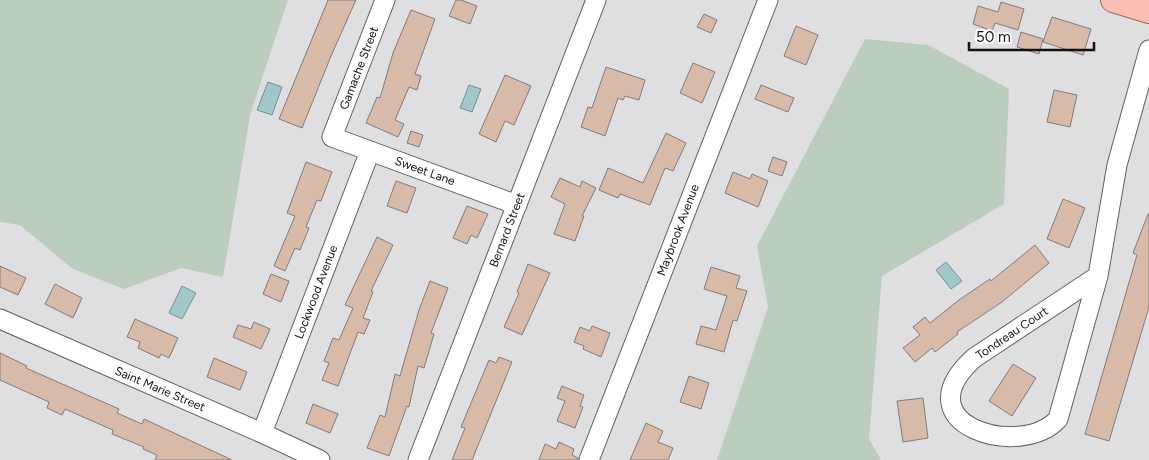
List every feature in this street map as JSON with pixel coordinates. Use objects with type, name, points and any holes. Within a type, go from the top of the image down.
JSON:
[{"type":"main road","points":[[1113,0],[1149,11]]},
{"type":"street","name":"Gamache Street","points":[[332,137],[385,0]]},
{"type":"street","name":"Bernard Street","points":[[418,460],[596,0]]},
{"type":"street","name":"Maybrook Avenue","points":[[588,460],[768,0]]},
{"type":"street","points":[[1028,453],[1047,439],[1058,419],[1098,276],[1117,165],[1149,50]]},
{"type":"street","name":"Sweet Lane","points":[[332,137],[517,205]]},
{"type":"street","name":"Lockwood Avenue","points":[[262,433],[370,151]]},
{"type":"street","name":"Tondreau Court","points":[[975,448],[961,436],[955,425],[952,413],[951,400],[953,388],[965,367],[974,358],[1098,276]]},
{"type":"street","name":"Saint Marie Street","points":[[0,319],[320,460]]},
{"type":"green space","points":[[0,0],[288,0],[250,115],[223,277],[181,268],[124,289],[73,269],[20,225],[0,222]]},
{"type":"green space","points":[[865,39],[928,45],[1009,89],[1004,204],[882,276],[869,439],[881,460],[717,460],[768,307],[757,246]]},
{"type":"water","points":[[268,82],[282,87],[272,115],[257,110]]},
{"type":"water","points":[[469,85],[481,89],[472,112],[460,108]]},
{"type":"water","points":[[946,262],[962,281],[951,289],[936,270]]},
{"type":"water","points":[[182,286],[196,293],[182,319],[169,313]]},
{"type":"building","points":[[328,0],[356,0],[302,128],[279,119]]},
{"type":"building","points":[[456,0],[477,6],[470,24],[449,16]]},
{"type":"building","points":[[1001,2],[1024,9],[1018,30],[995,23],[992,31],[973,24],[978,6],[998,12]]},
{"type":"building","points":[[411,10],[435,19],[415,74],[421,76],[417,90],[409,87],[395,120],[404,124],[398,137],[366,123],[377,97],[380,98],[393,53]]},
{"type":"building","points":[[704,14],[717,20],[711,33],[697,27]]},
{"type":"building","points":[[1052,17],[1091,29],[1083,55],[1043,42]]},
{"type":"building","points":[[796,26],[818,35],[806,65],[784,56]]},
{"type":"building","points":[[1021,32],[1043,39],[1039,54],[1017,47]]},
{"type":"building","points":[[693,63],[715,72],[702,103],[680,93]]},
{"type":"building","points":[[606,67],[645,80],[639,100],[625,96],[623,100],[618,98],[605,136],[581,127],[588,107],[592,108]]},
{"type":"building","points":[[505,75],[531,86],[514,125],[505,121],[496,142],[479,134]]},
{"type":"building","points":[[761,85],[794,98],[788,112],[755,99]]},
{"type":"building","points":[[1054,90],[1077,95],[1070,127],[1047,122]]},
{"type":"building","points":[[411,131],[423,135],[419,147],[407,143]]},
{"type":"building","points":[[666,133],[686,143],[673,171],[665,168],[650,205],[620,194],[618,198],[599,190],[608,168],[643,183]]},
{"type":"building","points":[[773,157],[787,162],[782,176],[768,171]]},
{"type":"building","points":[[306,162],[332,172],[321,201],[317,200],[306,227],[309,228],[300,250],[295,248],[285,271],[274,266],[295,216],[287,213]]},
{"type":"building","points":[[733,172],[750,179],[752,174],[768,181],[758,207],[725,193]]},
{"type":"building","points":[[560,178],[580,187],[582,181],[596,188],[582,216],[584,216],[575,241],[554,234],[565,204],[551,197]]},
{"type":"building","points":[[396,181],[416,188],[407,213],[387,206]]},
{"type":"building","points":[[1063,199],[1085,208],[1069,248],[1047,239]]},
{"type":"building","points":[[467,206],[488,214],[477,238],[471,235],[467,244],[453,238]]},
{"type":"building","points":[[1148,214],[1149,307],[1109,441],[1085,434],[1137,255],[1133,253]]},
{"type":"building","points":[[377,237],[393,245],[371,291],[373,292],[363,318],[370,320],[364,334],[358,332],[338,386],[322,380],[329,363],[324,361],[333,338],[339,340],[353,308],[345,305]]},
{"type":"building","points":[[1035,245],[1049,263],[1002,302],[957,332],[958,334],[935,352],[932,348],[915,362],[903,348],[920,335],[913,327],[925,317],[930,323],[959,300],[990,279],[991,281]]},
{"type":"building","points":[[528,264],[550,273],[522,335],[504,327],[519,293],[517,292]]},
{"type":"building","points":[[0,266],[26,278],[18,295],[0,287]]},
{"type":"building","points":[[711,267],[740,276],[736,288],[747,291],[737,321],[733,320],[724,352],[696,344],[701,326],[716,330],[727,296],[704,289]]},
{"type":"building","points":[[271,274],[289,281],[281,302],[263,294]]},
{"type":"building","points":[[430,281],[448,288],[431,333],[434,334],[424,368],[418,366],[409,407],[407,406],[389,456],[367,448],[380,415],[385,417],[395,374],[400,376],[419,310]]},
{"type":"building","points":[[55,284],[82,298],[73,318],[45,304]]},
{"type":"building","points":[[135,319],[178,338],[169,358],[161,354],[159,358],[138,348],[140,342],[127,337]]},
{"type":"building","points":[[254,322],[270,329],[261,349],[233,337],[238,325],[251,329]]},
{"type":"building","points":[[592,326],[610,333],[601,357],[583,349],[584,346],[574,342],[580,327],[590,331]]},
{"type":"building","points":[[0,353],[27,366],[26,368],[119,409],[117,413],[142,424],[144,419],[232,460],[155,460],[157,455],[143,449],[144,447],[112,434],[113,430],[65,409],[62,415],[47,408],[49,402],[0,380]]},
{"type":"building","points":[[499,357],[512,362],[472,460],[452,460],[465,428],[461,427],[489,360],[496,363]]},
{"type":"building","points":[[214,358],[247,372],[240,390],[207,377]]},
{"type":"building","points":[[1013,364],[1036,378],[1012,416],[989,401]]},
{"type":"building","points":[[689,376],[709,383],[701,409],[680,402]]},
{"type":"building","points":[[562,386],[584,395],[580,406],[583,407],[575,428],[557,421],[565,401],[557,398]]},
{"type":"building","points":[[923,398],[928,438],[903,442],[897,401]]},
{"type":"building","points":[[313,404],[338,414],[330,433],[306,423]]},
{"type":"building","points":[[646,423],[663,431],[658,442],[673,448],[668,460],[630,460]]},
{"type":"building","points":[[559,442],[574,449],[572,455],[578,458],[578,460],[539,460],[545,444],[556,449]]}]
